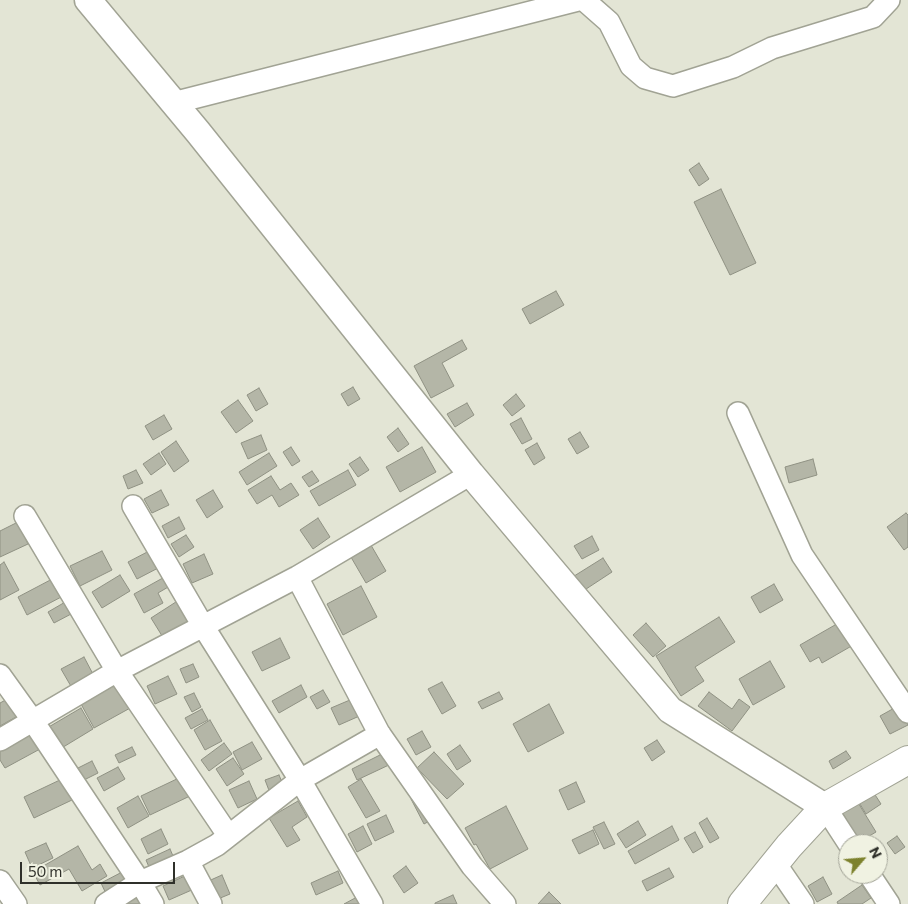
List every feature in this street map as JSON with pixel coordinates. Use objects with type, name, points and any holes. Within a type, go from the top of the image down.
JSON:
[{"type":"main road","points":[[742,904],[775,863],[825,807],[908,760]]},
{"type":"street","points":[[88,0],[471,474],[670,710],[825,807],[843,834]]},
{"type":"street","points":[[173,103],[578,0]]},
{"type":"street","points":[[584,0],[609,22],[631,66],[645,78],[673,86],[734,67],[772,48],[872,17],[889,0]]},
{"type":"street","points":[[738,413],[802,554],[908,712]]},
{"type":"street","points":[[0,740],[117,671],[297,577],[471,474]]},
{"type":"street","points":[[134,506],[203,626],[300,780],[372,904]]},
{"type":"street","points":[[25,516],[117,671],[228,835]]},
{"type":"street","points":[[297,577],[380,734],[472,866],[506,904]]},
{"type":"street","points":[[0,675],[33,721],[153,904]]},
{"type":"street","points":[[106,904],[140,882],[188,861],[217,845],[300,780],[380,734]]},
{"type":"street","points":[[188,861],[212,904]]},
{"type":"street","points":[[775,863],[803,904]]},
{"type":"street","points":[[0,881],[16,904]]},
{"type":"street","points":[[876,884],[889,904]]},
{"type":"building","points":[[699,163],[709,179],[699,186],[689,170]]},
{"type":"building","points":[[721,189],[756,263],[730,275],[694,202]]},
{"type":"building","points":[[556,291],[564,305],[530,324],[522,309]]},
{"type":"building","points":[[462,340],[467,349],[442,363],[454,386],[431,398],[414,366]]},
{"type":"building","points":[[353,387],[360,399],[348,406],[341,394]]},
{"type":"building","points":[[259,388],[268,404],[256,411],[247,395]]},
{"type":"building","points":[[516,394],[525,406],[512,416],[503,405]]},
{"type":"building","points":[[238,400],[253,421],[236,433],[221,412]]},
{"type":"building","points":[[467,403],[474,415],[455,427],[447,414]]},
{"type":"building","points":[[164,415],[172,429],[153,440],[145,426]]},
{"type":"building","points":[[521,418],[532,439],[522,444],[510,424]]},
{"type":"building","points":[[398,428],[409,444],[398,452],[387,437]]},
{"type":"building","points":[[580,432],[589,447],[577,454],[568,439]]},
{"type":"building","points":[[261,435],[267,450],[248,459],[241,443]]},
{"type":"building","points":[[176,441],[189,461],[174,472],[161,452]]},
{"type":"building","points":[[537,443],[545,458],[534,465],[525,450]]},
{"type":"building","points":[[291,447],[300,461],[292,466],[283,452]]},
{"type":"building","points":[[422,447],[436,472],[400,492],[386,467]]},
{"type":"building","points":[[159,453],[166,464],[151,475],[143,464]]},
{"type":"building","points":[[269,453],[277,466],[247,485],[239,472]]},
{"type":"building","points":[[360,457],[369,470],[358,477],[349,464]]},
{"type":"building","points":[[813,459],[817,475],[789,483],[785,467]]},
{"type":"building","points":[[136,470],[143,483],[128,489],[123,476]]},
{"type":"building","points":[[348,470],[356,485],[319,506],[310,491]]},
{"type":"building","points":[[312,471],[319,481],[309,487],[302,477]]},
{"type":"building","points":[[271,476],[280,490],[291,483],[299,495],[279,507],[272,495],[257,504],[248,490]]},
{"type":"building","points":[[161,490],[169,505],[152,513],[144,499]]},
{"type":"building","points":[[213,490],[223,507],[207,518],[196,500]]},
{"type":"building","points":[[906,513],[908,515],[908,547],[904,550],[887,527]]},
{"type":"building","points":[[179,517],[185,529],[168,538],[162,526]]},
{"type":"building","points":[[318,518],[330,537],[313,549],[300,530]]},
{"type":"building","points":[[18,522],[28,544],[0,557],[0,531]]},
{"type":"building","points":[[186,535],[194,547],[179,557],[171,544]]},
{"type":"building","points":[[592,536],[599,550],[582,559],[574,546]]},
{"type":"building","points":[[368,540],[386,571],[366,583],[348,552]]},
{"type":"building","points":[[153,549],[162,566],[137,579],[128,562]]},
{"type":"building","points":[[102,551],[112,570],[80,586],[70,566]]},
{"type":"building","points":[[204,554],[213,574],[192,583],[183,564]]},
{"type":"building","points":[[603,558],[612,572],[580,593],[571,578]]},
{"type":"building","points":[[4,562],[19,590],[0,600],[0,565]]},
{"type":"building","points":[[170,574],[175,583],[158,593],[163,603],[144,613],[134,594]]},
{"type":"building","points":[[120,575],[130,591],[102,608],[92,592]]},
{"type":"building","points":[[56,577],[65,595],[27,615],[18,597]]},
{"type":"building","points":[[774,584],[783,600],[760,613],[751,597]]},
{"type":"building","points":[[361,586],[377,617],[343,635],[327,604]]},
{"type":"building","points":[[179,600],[193,621],[164,639],[151,618]]},
{"type":"building","points":[[67,601],[73,613],[54,623],[48,612]]},
{"type":"building","points":[[719,617],[735,642],[695,667],[704,681],[681,696],[656,656]]},
{"type":"building","points":[[842,621],[855,644],[822,663],[819,657],[810,662],[800,645]]},
{"type":"building","points":[[646,623],[666,646],[653,657],[633,635]]},
{"type":"building","points":[[280,638],[290,658],[262,671],[252,652]]},
{"type":"building","points":[[84,657],[94,676],[72,688],[61,669]]},
{"type":"building","points":[[770,661],[785,687],[753,705],[739,679]]},
{"type":"building","points":[[193,664],[199,677],[186,683],[180,669]]},
{"type":"building","points":[[168,676],[177,694],[155,704],[147,686]]},
{"type":"building","points":[[442,682],[456,706],[442,714],[428,689]]},
{"type":"building","points":[[119,683],[132,707],[94,728],[81,704]]},
{"type":"building","points":[[301,685],[307,697],[279,713],[272,701]]},
{"type":"building","points":[[323,690],[330,702],[317,709],[310,697]]},
{"type":"building","points":[[499,692],[503,699],[482,709],[478,702]]},
{"type":"building","points":[[709,692],[732,709],[739,699],[750,707],[732,731],[698,706]]},
{"type":"building","points":[[194,693],[201,707],[192,712],[184,697]]},
{"type":"building","points":[[13,696],[23,713],[0,726],[0,703]]},
{"type":"building","points":[[357,697],[364,714],[339,725],[331,708]]},
{"type":"building","points":[[549,704],[564,733],[528,752],[513,724]]},
{"type":"building","points":[[898,706],[908,725],[890,734],[880,716]]},
{"type":"building","points":[[81,708],[93,729],[60,749],[47,728]]},
{"type":"building","points":[[202,709],[208,720],[191,729],[185,718]]},
{"type":"building","points":[[210,720],[222,741],[205,750],[194,730]]},
{"type":"building","points":[[422,731],[431,747],[416,755],[407,739]]},
{"type":"building","points":[[32,733],[40,749],[5,768],[0,760],[0,751]]},
{"type":"building","points":[[657,740],[665,752],[652,761],[644,748]]},
{"type":"building","points":[[252,742],[262,759],[242,770],[233,752]]},
{"type":"building","points":[[224,743],[232,754],[209,771],[201,760]]},
{"type":"building","points":[[460,745],[471,761],[457,770],[447,754]]},
{"type":"building","points":[[132,747],[136,755],[119,763],[115,755]]},
{"type":"building","points":[[846,751],[851,758],[833,769],[829,761]]},
{"type":"building","points":[[386,752],[391,764],[357,780],[352,769]]},
{"type":"building","points":[[434,752],[464,784],[447,799],[417,768]]},
{"type":"building","points":[[233,758],[244,774],[227,786],[216,769]]},
{"type":"building","points":[[92,761],[98,773],[78,783],[72,771]]},
{"type":"building","points":[[118,767],[125,779],[104,791],[97,778]]},
{"type":"building","points":[[279,775],[284,787],[270,793],[265,780]]},
{"type":"building","points":[[181,777],[190,796],[150,815],[141,796]]},
{"type":"building","points":[[62,779],[72,800],[34,818],[24,797]]},
{"type":"building","points":[[361,779],[380,811],[366,818],[348,787]]},
{"type":"building","points":[[249,781],[257,799],[238,808],[229,790]]},
{"type":"building","points":[[576,782],[585,802],[568,810],[559,790]]},
{"type":"building","points":[[870,787],[881,804],[866,814],[855,796]]},
{"type":"building","points":[[420,794],[433,819],[424,824],[411,799]]},
{"type":"building","points":[[138,796],[149,816],[128,828],[117,808]]},
{"type":"building","points":[[298,801],[307,817],[292,827],[300,840],[287,847],[269,818]]},
{"type":"building","points":[[857,801],[876,832],[873,834],[854,834],[841,810]]},
{"type":"building","points":[[506,806],[528,849],[490,869],[465,828]]},
{"type":"building","points":[[386,815],[394,832],[375,841],[367,824]]},
{"type":"building","points":[[707,818],[719,838],[710,843],[699,823]]},
{"type":"building","points":[[638,821],[646,835],[626,848],[617,834]]},
{"type":"building","points":[[604,822],[615,844],[604,849],[593,827]]},
{"type":"building","points":[[363,826],[372,844],[357,852],[348,834]]},
{"type":"building","points":[[672,826],[679,840],[635,864],[628,851]]},
{"type":"building","points":[[161,829],[168,844],[148,854],[141,839]]},
{"type":"building","points":[[593,830],[599,844],[579,854],[572,840]]},
{"type":"building","points":[[695,832],[703,847],[693,853],[684,838]]},
{"type":"building","points":[[897,836],[905,847],[895,854],[888,842]]},
{"type":"building","points":[[46,843],[53,858],[32,868],[25,852]]},
{"type":"building","points":[[78,846],[92,870],[100,864],[107,876],[82,891],[69,869],[40,885],[33,872]]},
{"type":"building","points":[[170,849],[176,863],[152,874],[146,860]]},
{"type":"building","points":[[406,866],[418,883],[404,893],[393,876]]},
{"type":"building","points":[[669,868],[674,877],[647,891],[642,881]]},
{"type":"building","points":[[126,870],[134,886],[108,898],[101,883]]},
{"type":"building","points":[[338,871],[343,883],[316,895],[311,883]]},
{"type":"building","points":[[187,875],[194,889],[169,900],[163,886]]},
{"type":"building","points":[[222,875],[230,894],[213,901],[204,883]]},
{"type":"building","points":[[823,877],[832,894],[817,902],[808,886]]},
{"type":"building","points":[[862,885],[871,898],[862,904],[838,904],[837,902]]},
{"type":"building","points":[[549,892],[561,904],[538,904]]},
{"type":"building","points":[[141,895],[146,904],[122,904]]},
{"type":"building","points":[[453,895],[457,904],[435,904],[435,903]]},
{"type":"building","points":[[357,897],[362,904],[344,904]]}]
